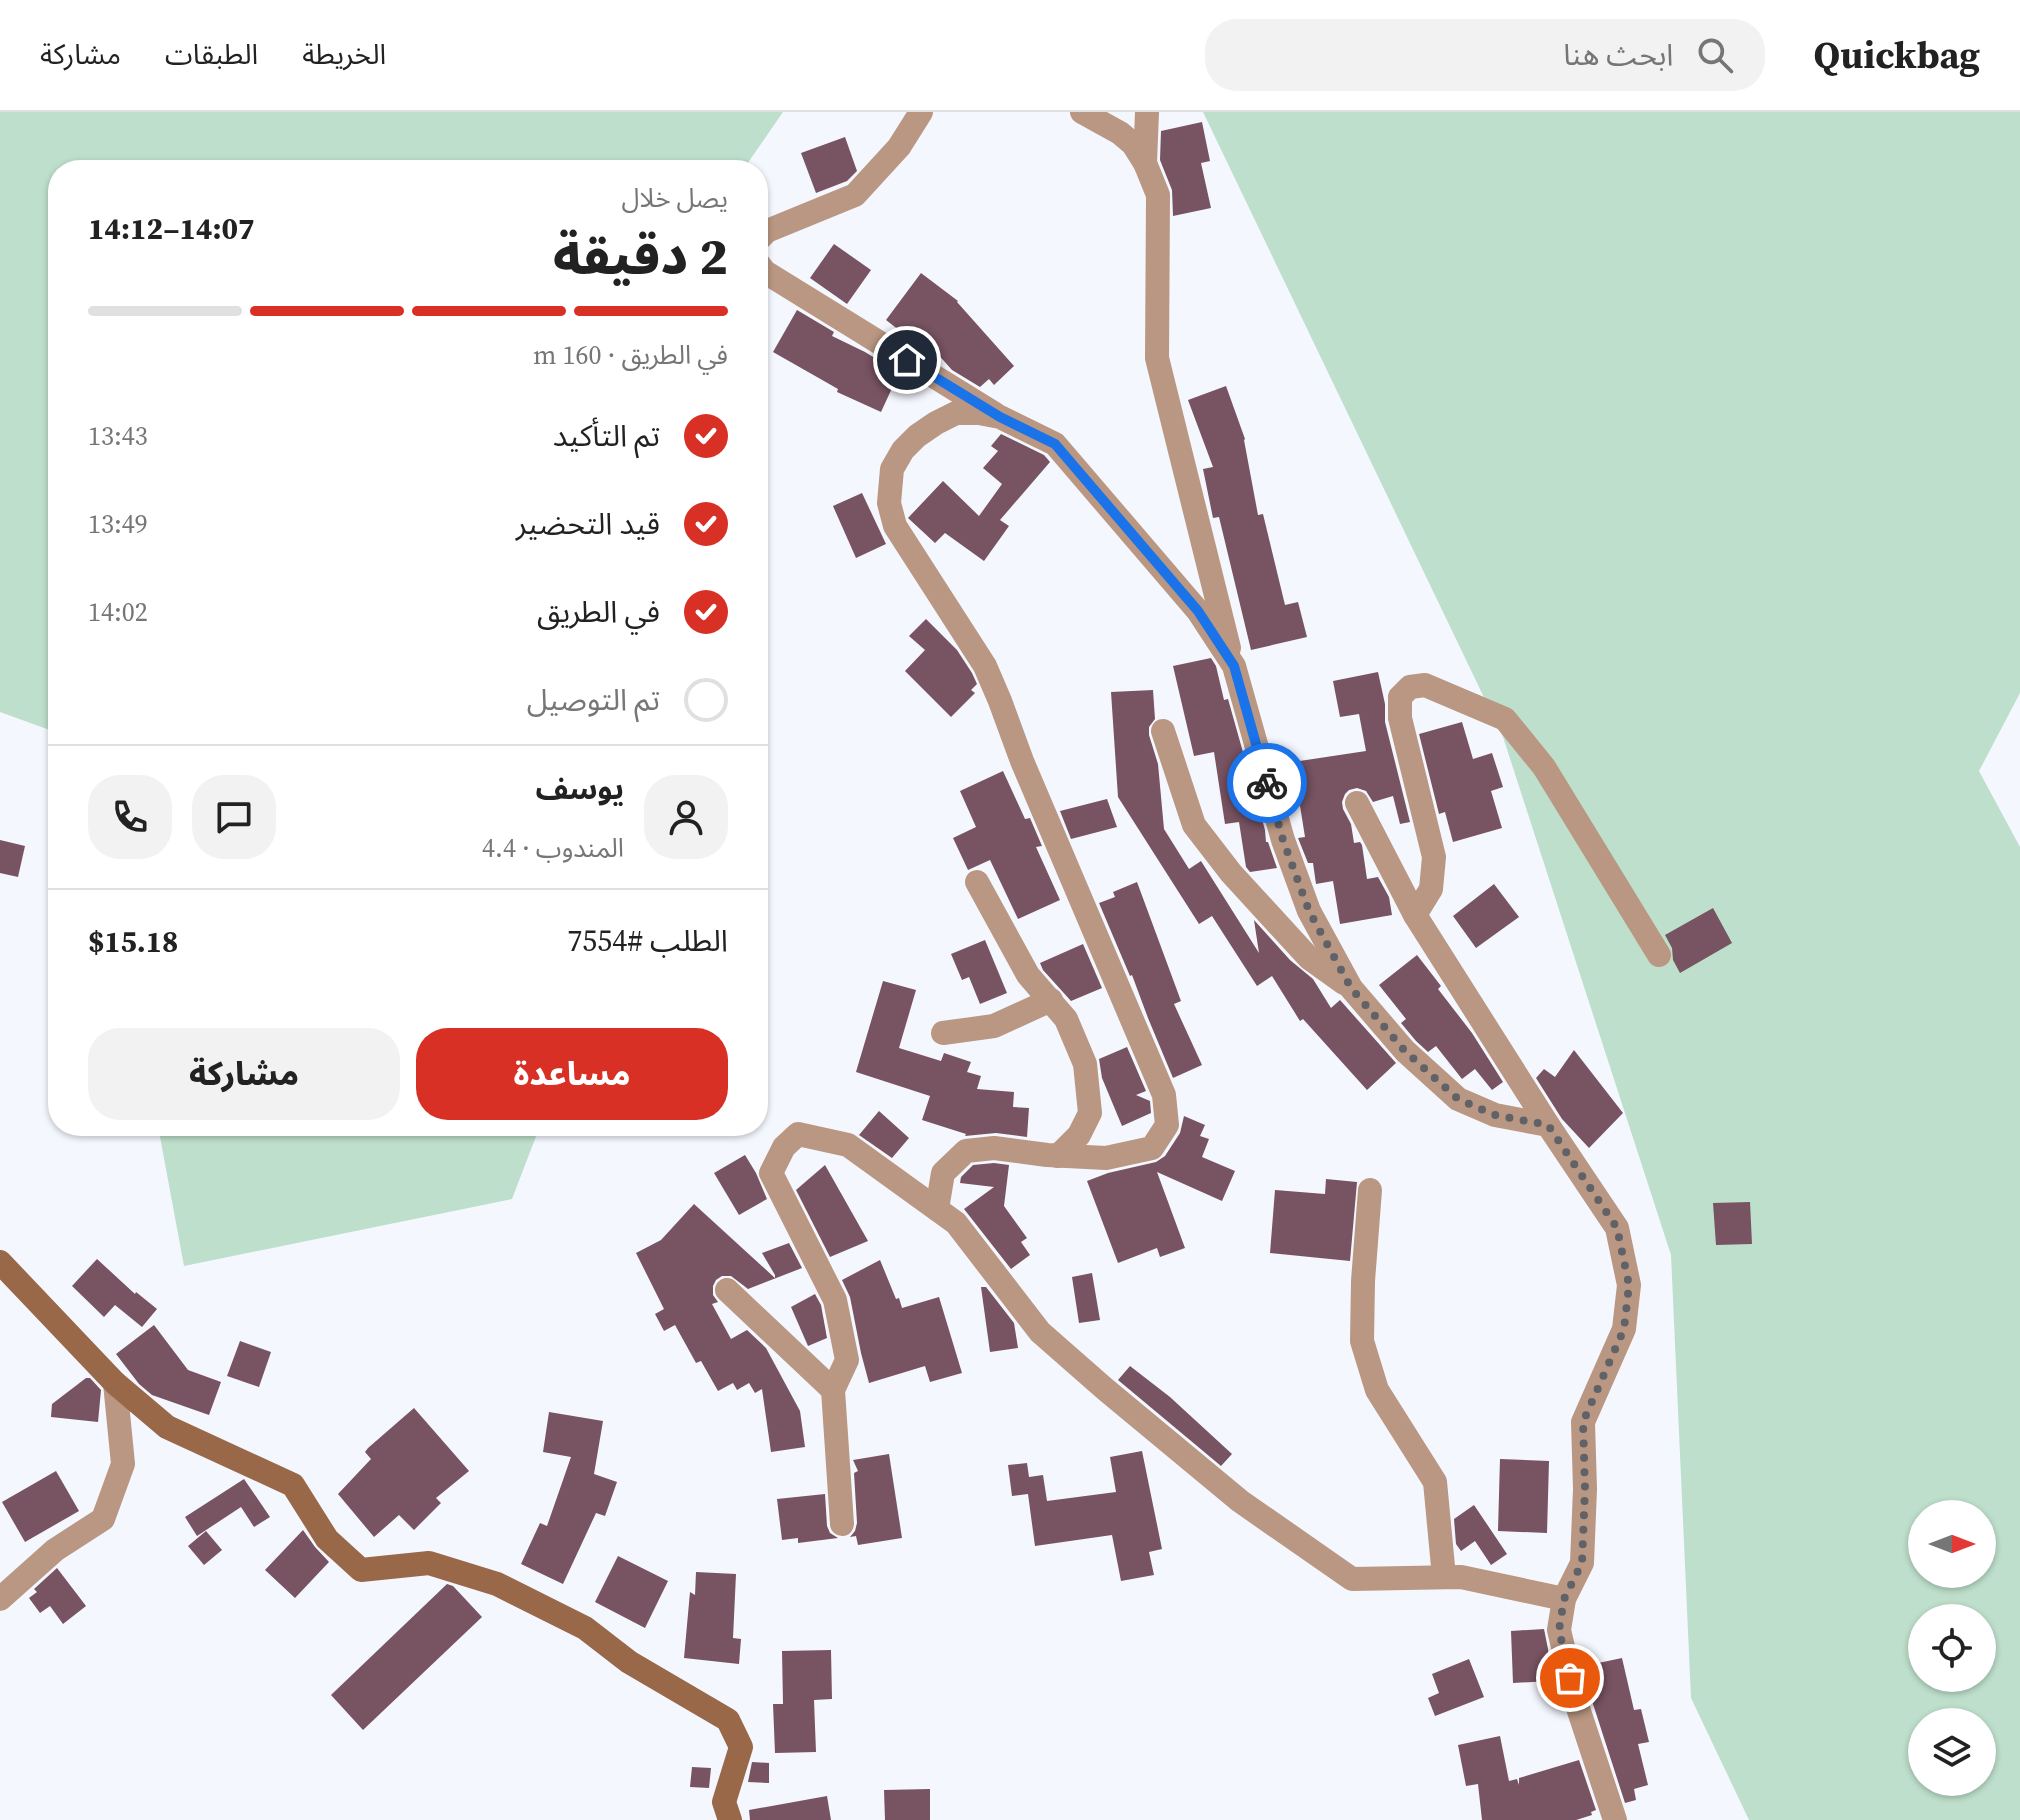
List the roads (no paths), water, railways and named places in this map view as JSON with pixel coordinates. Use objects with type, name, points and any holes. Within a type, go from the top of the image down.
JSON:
[{"type":"street","points":[[768,231],[855,195],[899,147],[921,112]]},
{"type":"street","points":[[1082,112],[1120,133],[1133,144],[1145,163],[1158,195],[1157,358],[1234,666],[1288,854],[1309,911],[1351,988],[1405,1051],[1458,1099],[1495,1115],[1548,1125]]},
{"type":"street","points":[[1145,163],[1147,112]]},
{"type":"street","points":[[768,274],[1000,417],[1055,444],[1198,611],[1234,666]]},
{"type":"street","points":[[937,1209],[943,1173],[966,1151],[994,1148],[1106,1158],[1152,1148],[1167,1125],[1164,1095],[1022,761],[985,666],[895,526],[889,503],[892,469],[903,450],[917,436],[956,413],[1000,417]]},
{"type":"street","points":[[1415,915],[1431,889],[1434,857],[1400,718],[1400,697],[1410,687],[1425,685],[1505,719],[1544,767],[1659,955]]},
{"type":"street","points":[[1163,731],[1194,825],[1231,873],[1309,958],[1351,988]]},
{"type":"street","points":[[1357,803],[1415,915],[1617,1228],[1629,1285],[1624,1329],[1583,1422],[1585,1489],[1582,1563],[1564,1599],[1559,1630],[1576,1702],[1615,1820]]},
{"type":"street","points":[[977,882],[1028,975],[1066,1019],[1085,1064],[1090,1113],[1079,1135],[1058,1156]]},
{"type":"street","points":[[943,1033],[994,1026],[1051,1000]]},
{"type":"street","points":[[842,1524],[833,1390],[847,1360],[835,1300],[771,1173],[784,1147],[798,1134],[848,1145],[956,1223],[1040,1332],[1240,1501],[1352,1579],[1461,1577],[1564,1599]]},
{"type":"street","points":[[1370,1190],[1362,1341],[1377,1390],[1435,1482],[1444,1577]]},
{"type":"street","points":[[0,1262],[115,1383],[167,1427],[293,1485],[327,1539],[361,1570],[429,1563],[497,1584],[585,1628],[629,1662],[728,1720],[741,1747],[724,1802],[730,1820]]},
{"type":"street","points":[[727,1290],[833,1390]]},
{"type":"street","points":[[0,1599],[55,1550],[103,1519],[123,1464],[115,1383]]}]
